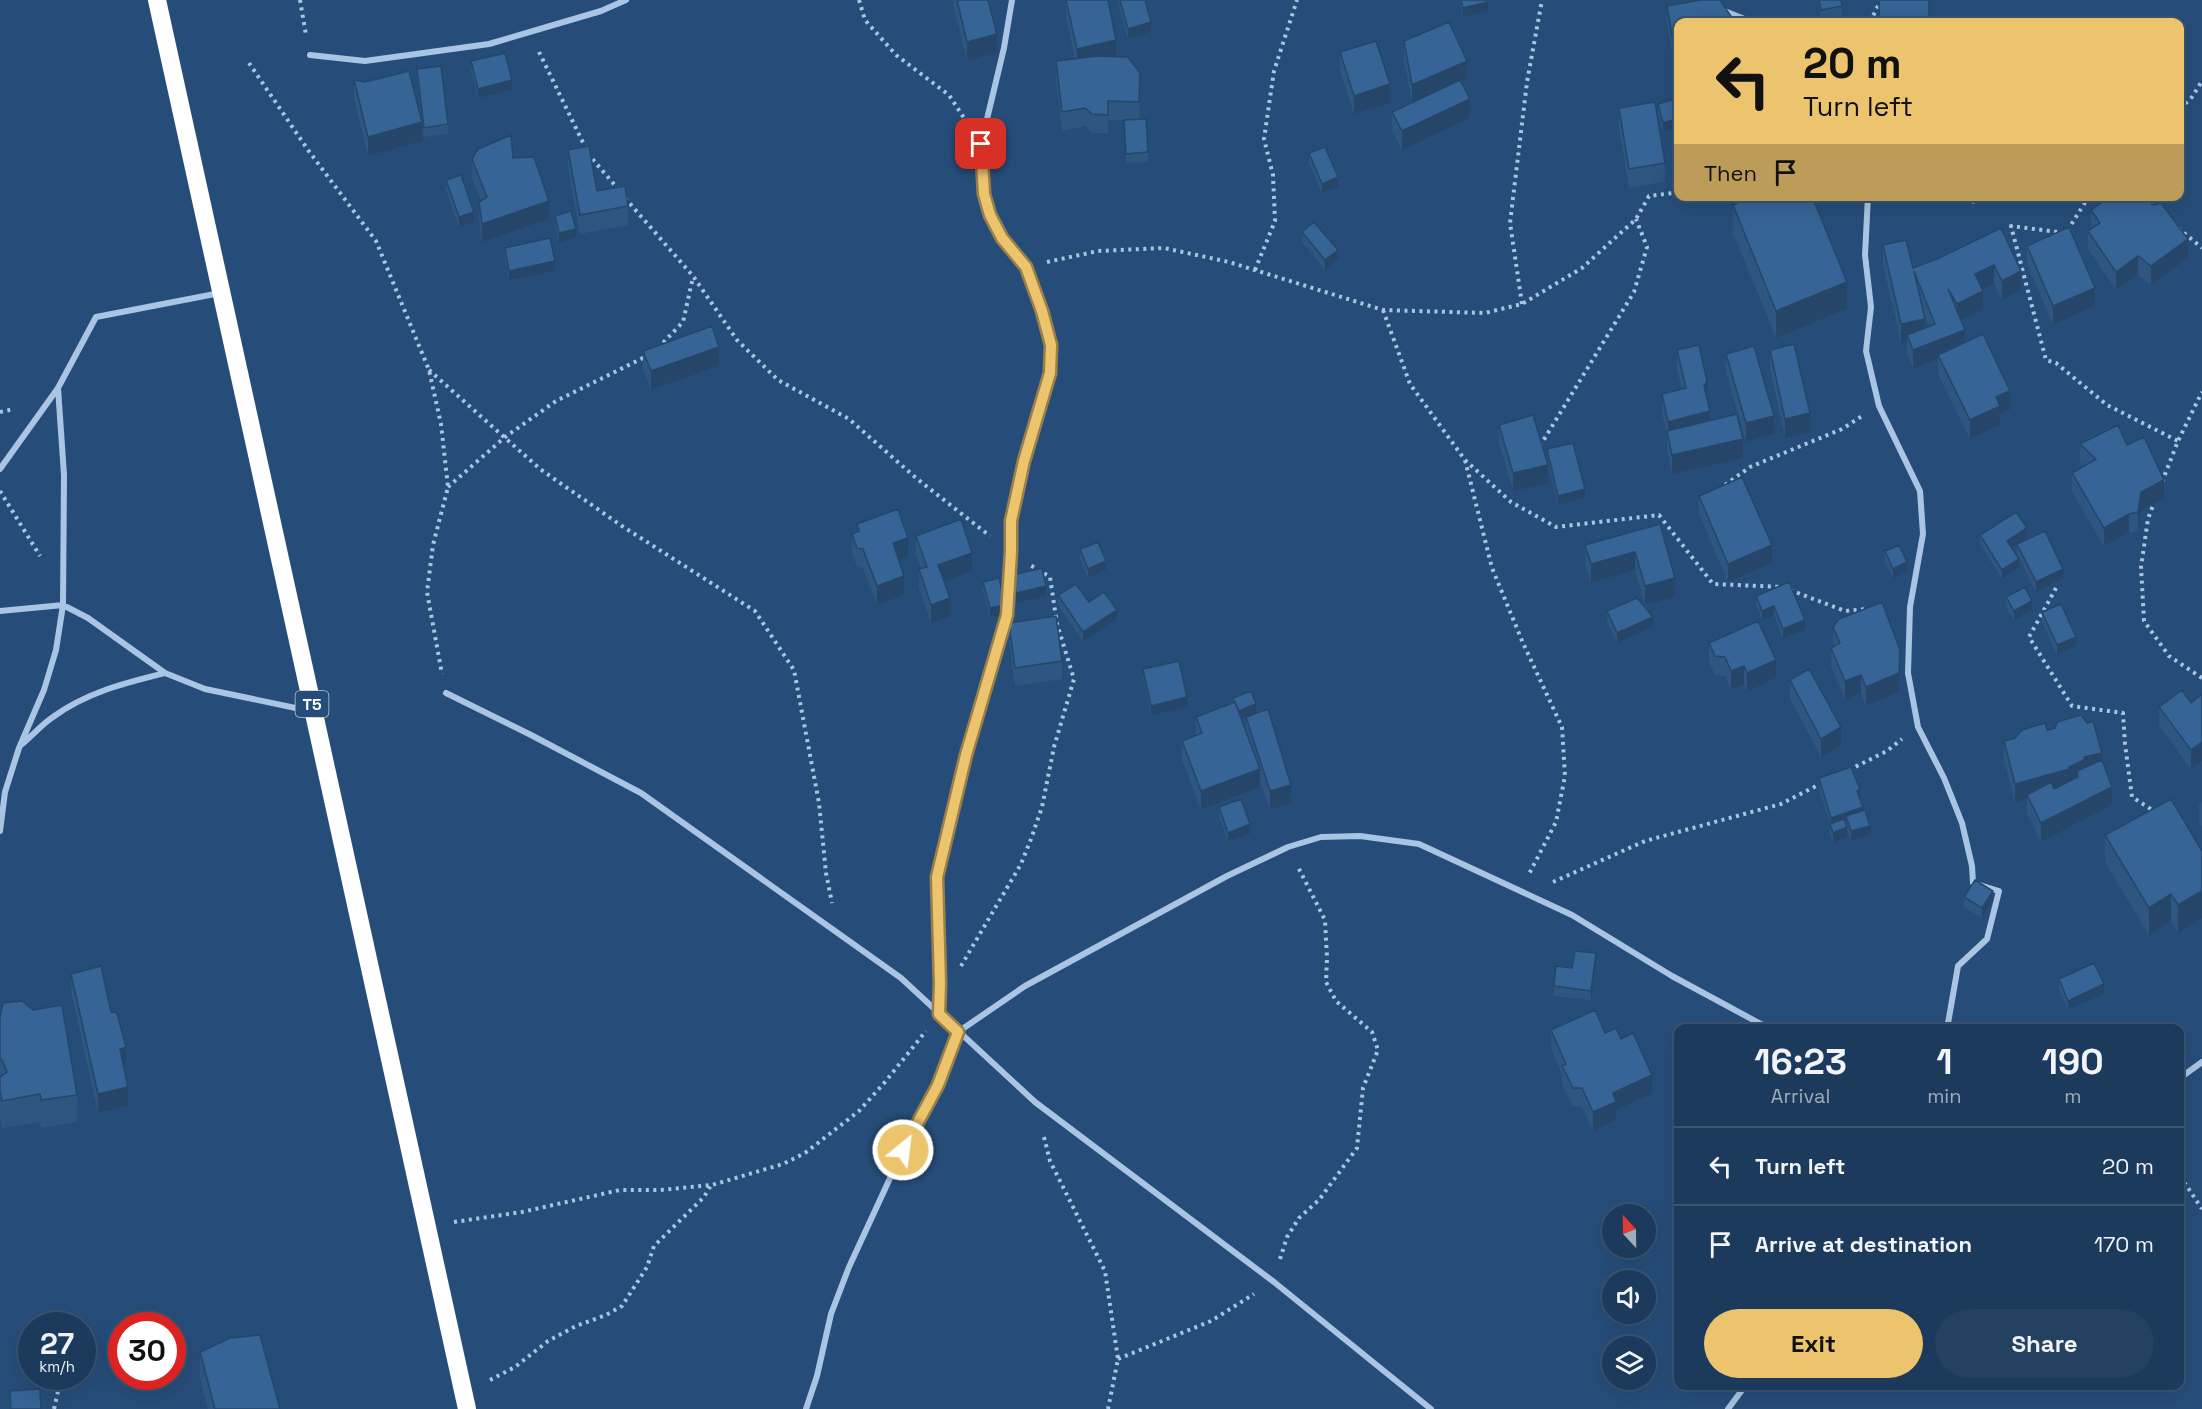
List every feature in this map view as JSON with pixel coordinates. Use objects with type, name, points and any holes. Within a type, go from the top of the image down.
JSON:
[{"type":"highway","name":"T5","points":[[157,0],[465,1402]]},
{"type":"street","points":[[310,55],[365,61],[489,44],[600,11],[626,0]]},
{"type":"street","points":[[939,1014],[937,877],[966,755],[1007,615],[1011,521],[1024,461],[1050,373],[1051,345],[1042,311],[1026,267],[1002,238],[990,215],[984,194],[981,144],[1004,48],[1012,0]]},
{"type":"street","points":[[1720,9],[1742,18]]},
{"type":"street","points":[[1868,201],[1865,255],[1871,307],[1866,351],[1879,406],[1920,491],[1923,534],[1910,607],[1908,674],[1918,727],[1944,778],[1962,823],[1972,866],[1973,884],[1999,891],[1987,939],[1958,966],[1948,1024]]},
{"type":"street","points":[[0,469],[58,388],[96,317],[221,292]]},
{"type":"street","points":[[0,831],[5,792],[19,748],[44,690],[56,650],[63,605],[64,474],[58,388]]},
{"type":"street","points":[[0,611],[63,605],[88,618],[165,673],[205,689],[314,712]]},
{"type":"street","points":[[19,748],[50,718],[75,702],[112,686],[165,673]]},
{"type":"street","points":[[446,693],[640,793],[901,978],[1035,1102],[1274,1282],[1431,1409]]},
{"type":"street","points":[[806,1409],[817,1376],[831,1314],[849,1267],[903,1150],[938,1085],[958,1032],[1025,986],[1227,876],[1288,847],[1321,837],[1359,836],[1419,844],[1572,915],[1672,975],[1761,1024]]},
{"type":"street","points":[[2184,1075],[2202,1062]]},
{"type":"street","points":[[1728,1409],[1742,1390]]},
{"type":"path","points":[[300,0],[310,55]]},
{"type":"path","points":[[859,0],[864,20],[896,54],[949,95],[981,144]]},
{"type":"path","points":[[1255,270],[1275,221],[1273,175],[1264,139],[1274,71],[1297,0]]},
{"type":"path","points":[[1522,304],[1510,223],[1527,82],[1542,0]]},
{"type":"path","points":[[1872,18],[1881,0]]},
{"type":"path","points":[[538,48],[589,155],[693,276],[737,340],[778,380],[849,419],[916,478],[1011,552],[1050,577],[1057,624],[1074,679],[1054,747],[1042,807],[1021,864],[964,964],[940,983]]},
{"type":"path","points":[[249,63],[308,150],[376,241],[429,370],[441,424],[448,487],[433,545],[427,592],[446,693]]},
{"type":"path","points":[[2184,105],[2202,81]]},
{"type":"path","points":[[1026,267],[1098,251],[1164,248],[1229,262],[1383,310],[1485,313],[1522,304],[1582,268],[1636,219],[1649,196],[1673,193]]},
{"type":"path","points":[[2086,201],[2066,232],[2011,226],[2046,360],[2056,363],[2107,405],[2178,441]]},
{"type":"path","points":[[2150,201],[2160,211]]},
{"type":"path","points":[[1535,453],[1634,292],[1647,247],[1636,219]]},
{"type":"path","points":[[2176,225],[2202,248]]},
{"type":"path","points":[[448,487],[505,437],[556,401],[650,355],[682,322],[693,276]]},
{"type":"path","points":[[1383,310],[1410,384],[1465,460],[1511,502],[1556,527],[1659,515],[1713,584],[1779,586],[1845,610],[1910,607]]},
{"type":"path","points":[[429,370],[540,469],[622,526],[755,611],[794,670],[819,803],[826,873],[839,936]]},
{"type":"path","points":[[2202,392],[2178,441],[2148,519],[2140,567],[2144,621],[2169,656],[2202,678]]},
{"type":"path","points":[[1724,485],[1750,467],[1842,429],[1879,406]]},
{"type":"path","points":[[1465,460],[1492,568],[1523,643],[1562,727],[1565,776],[1556,822],[1520,890]]},
{"type":"path","points":[[0,490],[32,545],[63,586]]},
{"type":"path","points":[[1511,502],[1513,491]]},
{"type":"path","points":[[2056,588],[2029,637],[2072,706],[2123,713],[2132,797],[2158,814]]},
{"type":"path","points":[[1844,772],[1887,751],[1918,727]]},
{"type":"path","points":[[1528,894],[1645,841],[1781,804],[1834,777]]},
{"type":"path","points":[[1118,1359],[1211,1321],[1274,1282],[1287,1237],[1299,1218],[1319,1200],[1357,1148],[1363,1088],[1377,1050],[1372,1032],[1336,1000],[1326,982],[1328,958],[1325,920],[1288,847]]},
{"type":"path","points":[[427,1227],[522,1212],[620,1190],[660,1190],[712,1185],[783,1164],[805,1153],[859,1111],[939,1014]]},
{"type":"path","points":[[1035,1102],[1050,1161],[1105,1271],[1118,1359],[1108,1409]]},
{"type":"path","points":[[2184,1182],[2202,1209]]},
{"type":"path","points":[[465,1402],[548,1341],[622,1306],[647,1267],[654,1246],[704,1197],[712,1185]]},
{"type":"path","points":[[54,1409],[58,1390]]},
{"type":"building","points":[[957,0],[988,0],[997,34],[967,42]]},
{"type":"building","points":[[1066,0],[1108,0],[1116,40],[1077,49]]},
{"type":"building","points":[[1120,0],[1145,0],[1151,22],[1128,29]]},
{"type":"building","points":[[1461,0],[1488,0],[1488,2],[1463,8]]},
{"type":"building","points":[[1700,0],[1720,0],[1732,18],[1674,18],[1674,41],[1667,6]]},
{"type":"building","points":[[1819,0],[1841,0],[1842,6],[1821,10]]},
{"type":"building","points":[[1879,0],[1929,0],[1929,18],[1879,18]]},
{"type":"building","points":[[1449,22],[1467,61],[1412,85],[1404,41]]},
{"type":"building","points":[[1376,41],[1390,84],[1354,96],[1340,52]]},
{"type":"building","points":[[505,53],[512,80],[478,89],[471,61]]},
{"type":"building","points":[[1098,56],[1128,57],[1140,73],[1139,102],[1108,101],[1108,115],[1092,114],[1085,108],[1062,112],[1056,61]]},
{"type":"building","points":[[441,66],[448,124],[424,128],[417,69]]},
{"type":"building","points":[[409,71],[422,122],[368,137],[354,80],[365,82]]},
{"type":"building","points":[[1460,80],[1470,99],[1402,131],[1392,112]]},
{"type":"building","points":[[1674,99],[1674,120],[1663,123],[1658,104]]},
{"type":"building","points":[[1655,102],[1665,163],[1629,169],[1619,108]]},
{"type":"building","points":[[1146,119],[1148,152],[1126,154],[1124,120]]},
{"type":"building","points":[[511,135],[513,158],[534,157],[549,201],[482,224],[479,202],[487,197],[472,159],[478,149]]},
{"type":"building","points":[[589,146],[597,191],[625,186],[628,206],[580,215],[568,150]]},
{"type":"building","points":[[1325,147],[1338,177],[1322,184],[1309,153]]},
{"type":"building","points":[[461,175],[474,212],[459,217],[446,180]]},
{"type":"building","points":[[1742,201],[1814,201],[1847,282],[1776,311],[1733,205]]},
{"type":"building","points":[[2104,201],[2119,201],[2120,203],[2123,201],[2149,201],[2152,205],[2161,203],[2188,239],[2151,266],[2138,256],[2116,272],[2088,231],[2100,223],[2091,210]]},
{"type":"building","points":[[571,211],[576,229],[559,233],[555,216]]},
{"type":"building","points":[[1314,222],[1338,250],[1325,260],[1302,232]]},
{"type":"building","points":[[2069,227],[2095,288],[2053,306],[2027,246]]},
{"type":"building","points":[[2001,228],[2021,271],[2002,281],[1994,265],[1975,274],[1983,291],[1957,304],[1948,289],[1965,330],[1913,350],[1907,335],[1935,324],[1914,271],[1925,319],[1901,324],[1883,245],[1906,240],[1913,268]]},
{"type":"building","points":[[550,238],[555,261],[509,271],[505,248]]},
{"type":"building","points":[[712,326],[719,347],[651,371],[643,351]]},
{"type":"building","points":[[1983,334],[2010,391],[1996,397],[2000,406],[1970,420],[1938,355]]},
{"type":"building","points":[[1794,344],[1810,413],[1785,419],[1770,350]]},
{"type":"building","points":[[1699,345],[1707,381],[1704,386],[1710,411],[1668,422],[1662,394],[1686,388],[1677,350]]},
{"type":"building","points":[[1754,346],[1774,416],[1746,423],[1726,354]]},
{"type":"building","points":[[1737,414],[1743,439],[1672,455],[1667,431]]},
{"type":"building","points":[[1533,415],[1548,465],[1513,473],[1499,425]]},
{"type":"building","points":[[2118,425],[2127,445],[2144,437],[2164,480],[2141,492],[2138,512],[2129,514],[2104,528],[2072,473],[2096,459],[2080,444]]},
{"type":"building","points":[[1573,443],[1585,489],[1558,496],[1547,449]]},
{"type":"building","points":[[1742,477],[1772,545],[1728,564],[1699,496]]},
{"type":"building","points":[[898,509],[908,538],[893,543],[904,576],[877,586],[863,549],[857,548],[852,534],[859,531],[857,524]]},
{"type":"building","points":[[2016,512],[2027,528],[2007,541],[2019,559],[2002,570],[1980,535]]},
{"type":"building","points":[[961,519],[972,553],[938,565],[950,598],[931,605],[919,569],[927,567],[916,536]]},
{"type":"building","points":[[1660,524],[1675,578],[1645,586],[1635,552],[1591,564],[1585,545]]},
{"type":"building","points":[[2045,531],[2063,569],[2036,582],[2017,544]]},
{"type":"building","points":[[1098,542],[1106,561],[1088,569],[1080,549]]},
{"type":"building","points":[[1899,545],[1907,562],[1893,569],[1885,551]]},
{"type":"building","points":[[1042,568],[1046,586],[1016,593],[1013,575]]},
{"type":"building","points":[[999,578],[1005,605],[990,608],[983,582]]},
{"type":"building","points":[[1789,582],[1805,620],[1783,629],[1774,606],[1762,611],[1756,596]]},
{"type":"building","points":[[1076,584],[1089,602],[1104,592],[1117,610],[1083,632],[1058,595]]},
{"type":"building","points":[[2025,587],[2032,601],[2014,611],[2006,597]]},
{"type":"building","points":[[1637,598],[1653,617],[1617,633],[1607,611]]},
{"type":"building","points":[[1882,602],[1900,650],[1899,673],[1866,687],[1861,675],[1845,681],[1831,648],[1840,643],[1833,627],[1839,619]]},
{"type":"building","points":[[2061,604],[2076,637],[2057,645],[2042,612]]},
{"type":"building","points":[[1056,616],[1062,661],[1015,668],[1009,623]]},
{"type":"building","points":[[1758,621],[1776,660],[1747,673],[1744,666],[1731,671],[1725,657],[1715,656],[1709,643]]},
{"type":"building","points":[[1179,661],[1187,697],[1151,706],[1143,669]]},
{"type":"building","points":[[1809,669],[1841,727],[1821,739],[1790,680]]},
{"type":"building","points":[[2182,690],[2191,703],[2202,694],[2202,742],[2191,750],[2159,707]]},
{"type":"building","points":[[1251,691],[1256,704],[1239,711],[1233,698]]},
{"type":"building","points":[[1235,702],[1260,769],[1201,791],[1182,741],[1202,733],[1196,717]]},
{"type":"building","points":[[1268,709],[1291,785],[1270,791],[1246,717]]},
{"type":"building","points":[[2081,715],[2087,723],[2093,721],[2102,753],[2084,757],[2084,760],[2069,769],[2015,784],[2004,741],[2015,738],[2022,730],[2045,723],[2047,730],[2055,728],[2057,722]]},
{"type":"building","points":[[2102,760],[2112,787],[2041,823],[2027,795],[2051,782],[2054,789],[2078,777],[2077,771]]},
{"type":"building","points":[[1851,767],[1860,789],[1857,791],[1863,807],[1831,818],[1819,778]]},
{"type":"building","points":[[1241,799],[1250,824],[1228,833],[1219,807]]},
{"type":"building","points":[[2171,799],[2202,851],[2202,891],[2178,905],[2171,894],[2149,908],[2105,835]]},
{"type":"building","points":[[1865,810],[1870,826],[1851,831],[1846,816]]},
{"type":"building","points":[[1844,819],[1847,827],[1833,833],[1830,824]]},
{"type":"building","points":[[1975,880],[1993,891],[1982,908],[1964,897]]},
{"type":"building","points":[[1575,951],[1596,953],[1591,991],[1554,986],[1556,966],[1572,968]]},
{"type":"building","points":[[2094,963],[2104,984],[2068,1001],[2059,979]]},
{"type":"building","points":[[101,966],[111,1012],[117,1013],[126,1047],[120,1049],[128,1087],[98,1094],[71,974]]},
{"type":"building","points":[[22,1001],[33,1010],[62,1005],[77,1095],[41,1100],[40,1094],[2,1101],[0,1077],[7,1072],[0,1060],[0,1017],[3,1003]]},
{"type":"building","points":[[1595,1010],[1605,1033],[1616,1028],[1621,1039],[1633,1033],[1652,1075],[1613,1093],[1616,1102],[1593,1112],[1582,1088],[1573,1088],[1562,1066],[1566,1064],[1551,1030]]},
{"type":"building","points":[[260,1335],[280,1409],[215,1409],[200,1352],[230,1338]]},
{"type":"building","points":[[40,1390],[41,1409],[11,1409],[10,1391]]},
{"type":"route","points":[[903,1150],[938,1085],[958,1032],[939,1014],[937,877],[966,755],[1007,615],[1011,521],[1024,461],[1050,373],[1051,345],[1042,311],[1026,267],[1002,238],[990,215],[984,194],[981,144]]}]
